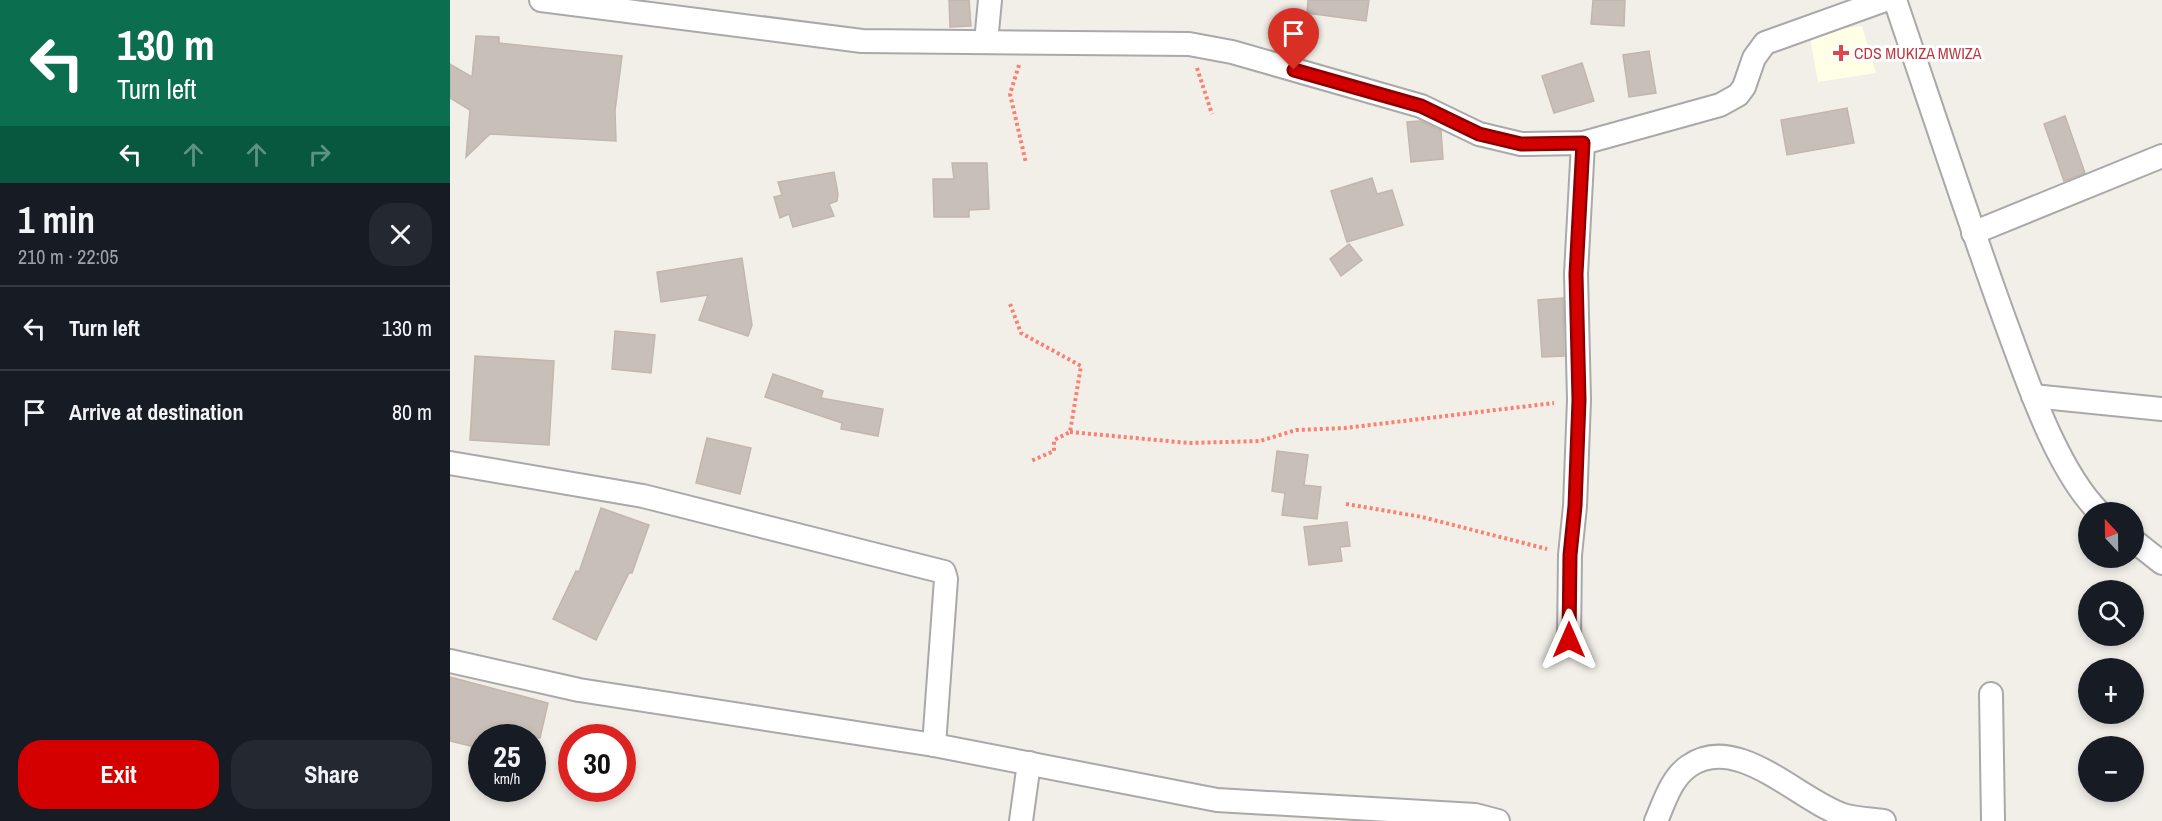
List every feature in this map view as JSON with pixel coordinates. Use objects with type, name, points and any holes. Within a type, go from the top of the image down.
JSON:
[{"type":"street","points":[[541,0],[862,41],[1190,45],[1232,52],[1421,106],[1479,134],[1521,144],[1583,143],[1720,105],[1738,95],[1744,87],[1754,58],[1765,43],[1885,0]]},
{"type":"street","points":[[986,42],[990,0]]},
{"type":"street","points":[[1895,0],[1973,233],[2033,396],[2076,486],[2090,502]]},
{"type":"street","points":[[1569,640],[1570,555],[1575,506],[1579,400],[1576,274],[1583,143]]},
{"type":"street","points":[[1973,233],[2162,156]]},
{"type":"street","points":[[2033,396],[2162,409]]},
{"type":"street","points":[[450,463],[643,496],[944,572],[946,579],[934,745]]},
{"type":"street","points":[[2144,549],[2162,563]]},
{"type":"street","points":[[450,662],[579,690],[934,745],[1217,800],[1475,814],[1498,821]]},
{"type":"street","points":[[1991,694],[1993,821]]},
{"type":"street","points":[[1656,821],[1674,783],[1689,766],[1709,758],[1738,758],[1842,814],[1884,821]]},
{"type":"street","points":[[1021,821],[1029,763]]},
{"type":"path","points":[[1026,163],[1010,94],[1027,42]]},
{"type":"path","points":[[1190,45],[1212,114]]},
{"type":"path","points":[[1010,304],[1021,333],[1081,366],[1070,432]]},
{"type":"path","points":[[1031,461],[1054,451],[1054,440],[1070,432],[1189,443],[1260,441],[1296,430],[1345,428],[1579,400]]},
{"type":"path","points":[[1346,504],[1422,517],[1570,555]]},
{"type":"shaded area","name":"CDS MUKIZA MWIZA","points":[[1862,26],[1876,73],[1818,82],[1809,33]]},
{"type":"building","points":[[949,0],[969,0],[971,26],[950,27]]},
{"type":"building","points":[[1308,0],[1369,0],[1366,21],[1307,13]]},
{"type":"building","points":[[1593,0],[1625,0],[1624,26],[1591,24]]},
{"type":"building","points":[[476,36],[499,37],[499,43],[622,56],[615,111],[616,141],[490,134],[466,157],[470,110],[450,98],[450,64],[472,77]]},
{"type":"building","points":[[1649,51],[1656,93],[1629,97],[1623,55]]},
{"type":"building","points":[[1582,63],[1594,101],[1554,113],[1542,76]]},
{"type":"building","points":[[1847,108],[1854,143],[1787,155],[1781,120]]},
{"type":"building","points":[[2065,116],[2085,173],[2064,181],[2044,124]]},
{"type":"building","points":[[1420,121],[1441,131],[1443,159],[1411,162],[1407,122]]},
{"type":"building","points":[[952,163],[987,163],[989,209],[969,210],[969,217],[934,217],[933,179],[954,179]]},
{"type":"building","points":[[834,172],[837,201],[829,204],[834,216],[793,227],[789,214],[780,218],[774,197],[782,195],[778,182]]},
{"type":"building","points":[[1372,178],[1377,194],[1392,190],[1403,225],[1347,242],[1331,191]]},
{"type":"building","points":[[1349,244],[1362,260],[1341,276],[1330,259]]},
{"type":"building","points":[[742,258],[752,325],[748,336],[699,320],[708,295],[661,302],[657,272]]},
{"type":"building","points":[[1563,298],[1564,356],[1542,357],[1538,300]]},
{"type":"building","points":[[615,331],[655,335],[651,373],[612,369]]},
{"type":"building","points":[[475,356],[554,361],[549,445],[470,440]]},
{"type":"building","points":[[773,374],[823,391],[821,398],[883,409],[878,436],[841,429],[842,423],[765,397]]},
{"type":"building","points":[[707,438],[751,448],[740,494],[696,483]]},
{"type":"building","points":[[1277,451],[1308,455],[1304,485],[1321,487],[1317,519],[1282,515],[1285,493],[1272,491]]},
{"type":"building","points":[[601,508],[649,525],[632,573],[629,573],[596,640],[553,619],[576,571],[579,572]]},
{"type":"building","points":[[1347,522],[1350,546],[1340,547],[1342,561],[1309,565],[1304,527]]},
{"type":"building","points":[[450,677],[548,703],[543,724],[468,724],[468,745],[450,741]]},
{"type":"place","name":"CDS MUKIZA MWIZA","points":[[1841,53]]},
{"type":"route","points":[[1294,70],[1421,106],[1479,134],[1521,144],[1583,143],[1576,274],[1579,400],[1575,506],[1570,555],[1569,640]]}]
